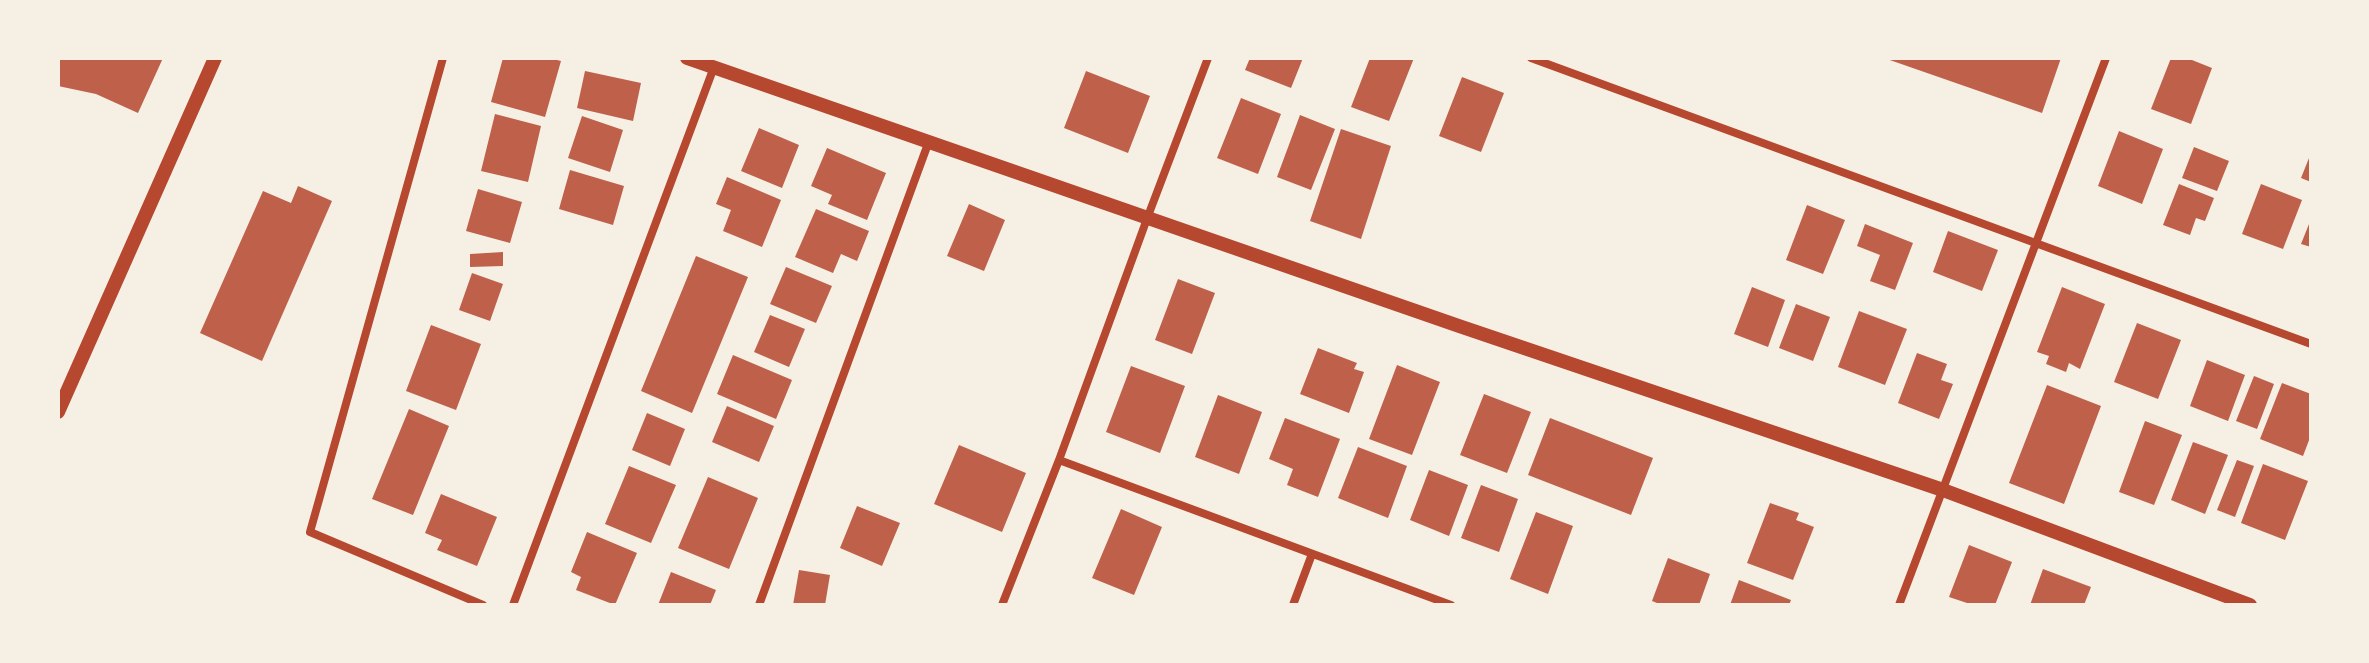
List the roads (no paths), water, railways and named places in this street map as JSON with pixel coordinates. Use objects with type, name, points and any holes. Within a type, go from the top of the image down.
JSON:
[{"type":"street","points":[[58,412],[215,58]]},
{"type":"street","points":[[443,58],[310,532],[483,605]]},
{"type":"street","points":[[687,58],[1943,490],[2250,605]]},
{"type":"street","points":[[1002,605],[1208,58]]},
{"type":"street","points":[[1531,58],[2311,344]]},
{"type":"street","points":[[1899,605],[2106,58]]},
{"type":"street","points":[[513,605],[714,67]]},
{"type":"street","points":[[759,605],[929,141]]},
{"type":"street","points":[[1059,460],[1451,605]]},
{"type":"street","points":[[1293,605],[1312,554]]}]
